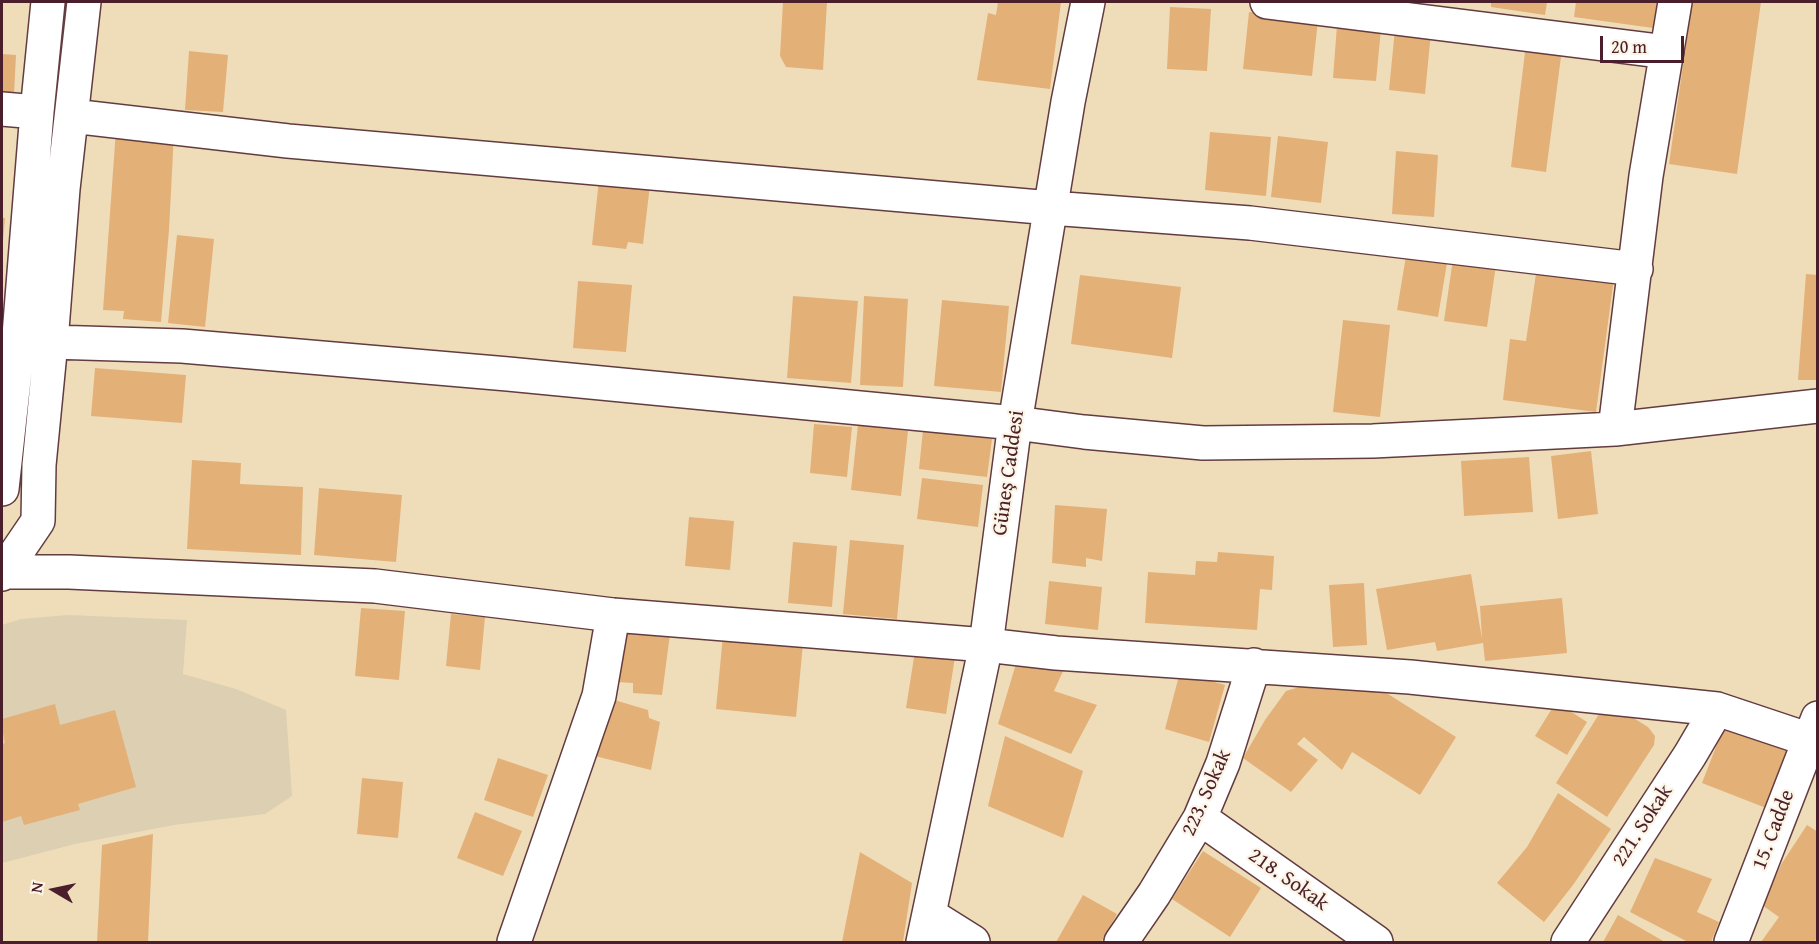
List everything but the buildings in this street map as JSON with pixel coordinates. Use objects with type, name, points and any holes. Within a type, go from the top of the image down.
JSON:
[{"type":"street","points":[[2,489],[10,334],[48,2]]},
{"type":"street","points":[[2,566],[38,521],[39,465],[63,189],[84,2]]},
{"type":"street","name":"Güneş Caddesi","points":[[927,929],[986,645],[1015,423],[1068,102],[1088,2]]},
{"type":"street","points":[[1267,2],[1667,52]]},
{"type":"street","points":[[1615,429],[1646,176],[1675,2]]},
{"type":"street","points":[[2,109],[37,112]]},
{"type":"street","points":[[72,116],[288,141],[1051,208],[1250,223],[1636,269]]},
{"type":"street","points":[[51,342],[182,346],[519,375],[1203,443],[1373,441],[1615,429],[1818,406]]},
{"type":"street","points":[[2,566],[69,572],[375,586],[613,615],[986,645],[1056,653],[1410,677],[1717,710],[1814,729]]},
{"type":"street","points":[[514,942],[599,696],[613,615]]},
{"type":"street","name":"223. Sokak","points":[[1121,942],[1154,894],[1200,818],[1223,763],[1254,665]]},
{"type":"street","name":"221. Sokak","points":[[1568,942],[1717,710]]},
{"type":"street","name":"15. Cadde","points":[[1731,942],[1814,729]]},
{"type":"street","name":"218. Sokak","points":[[1200,818],[1376,942]]},
{"type":"street","points":[[927,929],[974,942]]},
{"type":"shaded area","points":[[68,615],[187,620],[183,674],[236,689],[286,710],[292,796],[265,814],[174,825],[75,844],[2,863],[2,625],[21,619]]}]
